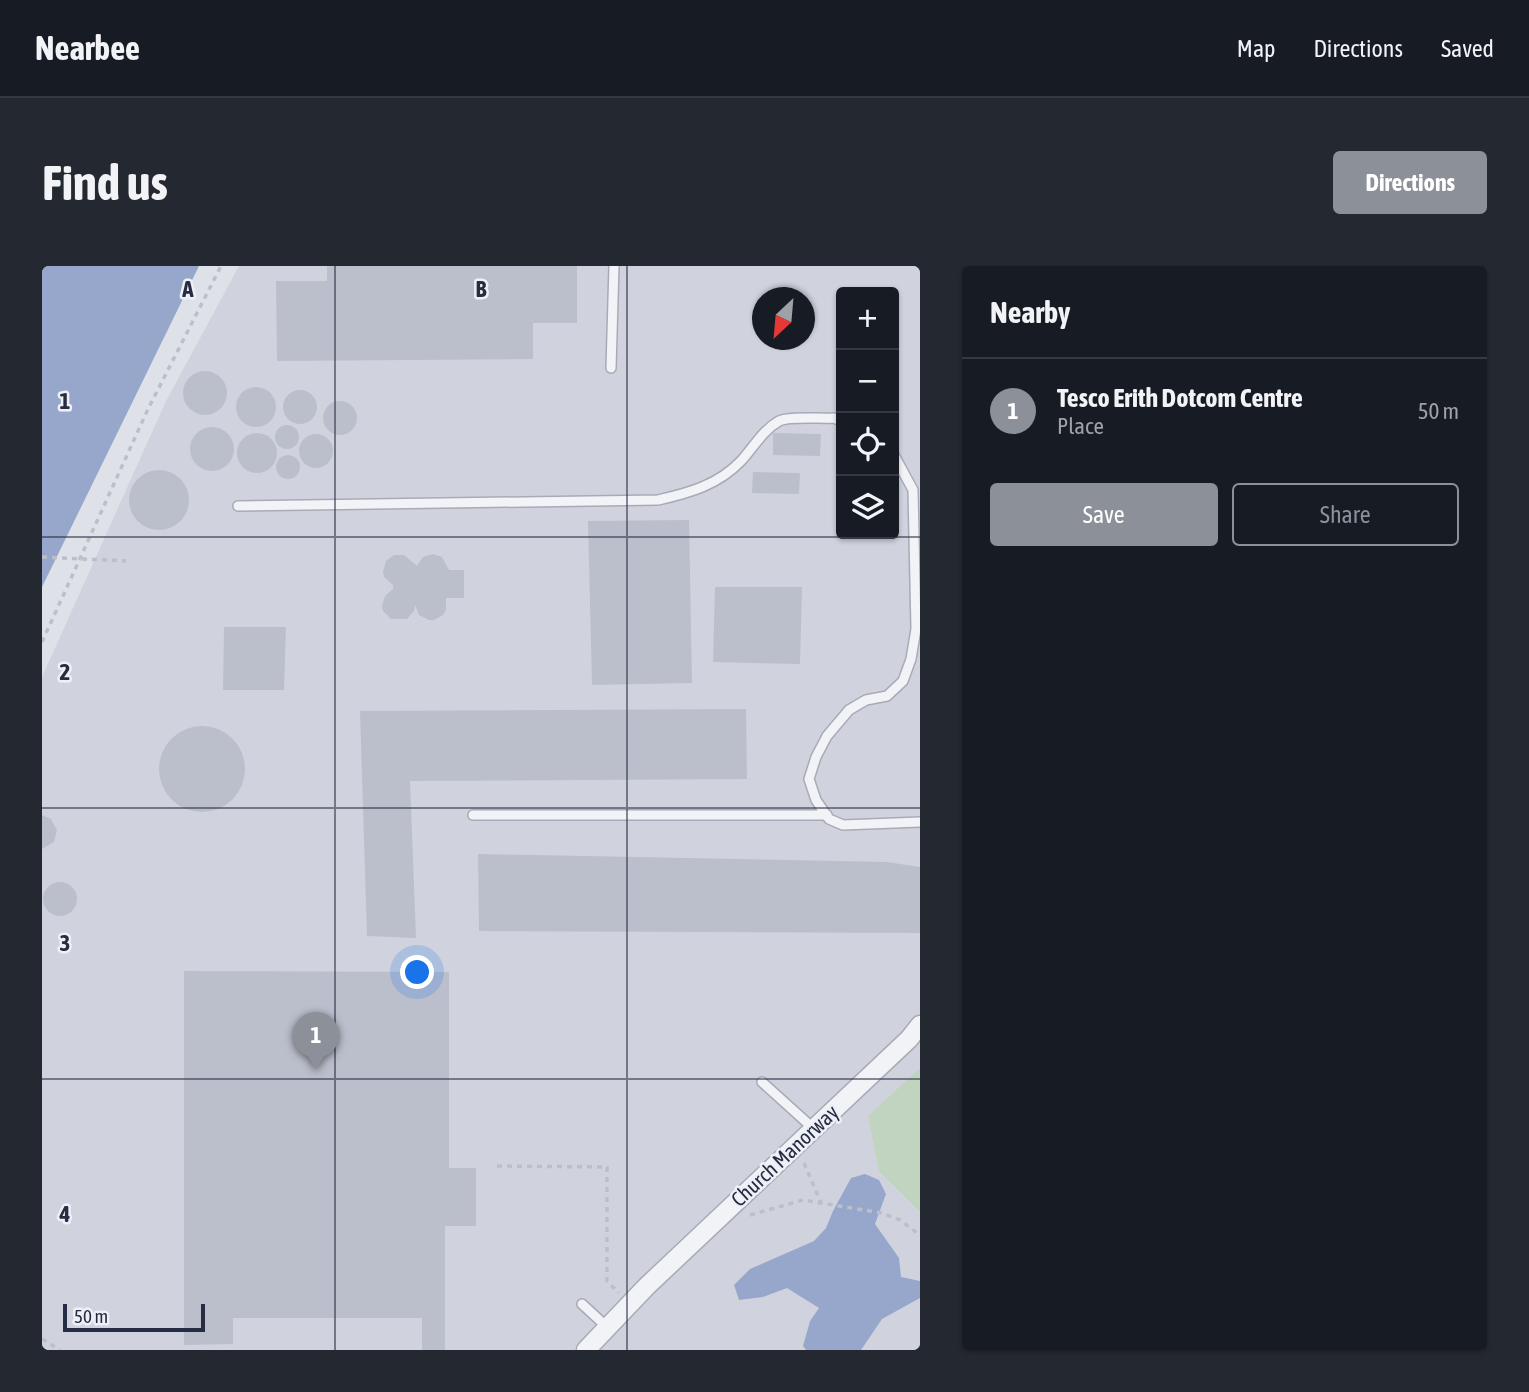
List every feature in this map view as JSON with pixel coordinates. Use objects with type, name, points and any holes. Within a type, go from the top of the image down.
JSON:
[{"type":"street","name":"Church Manorway","points":[[586,1350],[647,1286],[909,1039],[920,1025]]},
{"type":"lane","points":[[611,368],[614,266]]},
{"type":"lane","points":[[238,506],[658,500],[713,484],[740,462],[763,434],[781,420],[836,419]]},
{"type":"lane","points":[[899,464],[913,490],[916,629],[911,659],[902,681],[887,696],[866,700],[849,709],[827,736],[809,779],[816,800],[829,819],[843,825],[920,822]]},
{"type":"lane","points":[[473,815],[827,815]]},
{"type":"lane","points":[[762,1082],[814,1129]]},
{"type":"lane","points":[[582,1304],[608,1328]]},
{"type":"path","points":[[42,641],[148,409],[221,266]]},
{"type":"path","points":[[42,557],[125,561]]},
{"type":"path","points":[[802,1158],[821,1203]]},
{"type":"path","points":[[497,1167],[607,1167],[607,1281],[631,1303]]},
{"type":"path","points":[[743,1217],[803,1200],[833,1203],[882,1213],[900,1220],[920,1235]]},
{"type":"path","points":[[42,1339],[60,1350]]},
{"type":"shaded area","points":[[239,266],[920,266],[920,1350],[42,1350],[42,677],[166,401]]},
{"type":"green space","points":[[920,1068],[920,1212],[879,1171],[868,1116]]},
{"type":"water","points":[[42,266],[199,266],[42,587]]},
{"type":"water","points":[[865,1174],[879,1180],[886,1194],[875,1224],[899,1258],[901,1277],[920,1281],[920,1298],[882,1319],[861,1350],[806,1350],[803,1346],[810,1321],[819,1308],[787,1288],[763,1297],[739,1300],[734,1285],[750,1269],[814,1241],[826,1228],[851,1178]]},
{"type":"building","points":[[327,266],[577,266],[577,323],[533,323],[533,359],[277,361],[276,281],[327,281]]},
{"type":"building","points":[[205,371],[221,377],[227,393],[221,409],[205,415],[189,409],[183,393],[189,377]]},
{"type":"building","points":[[256,387],[264,388],[270,393],[275,399],[275,415],[270,421],[264,426],[256,427],[248,426],[242,421],[237,415],[236,407],[237,399],[242,393],[248,388]]},
{"type":"building","points":[[300,390],[312,395],[317,407],[312,419],[300,424],[288,419],[283,407],[288,395]]},
{"type":"building","points":[[340,401],[352,406],[357,418],[352,430],[340,435],[328,430],[323,418],[328,406]]},
{"type":"building","points":[[282,425],[292,425],[299,432],[299,442],[292,449],[282,449],[275,442],[275,432]]},
{"type":"building","points":[[212,427],[228,433],[234,449],[228,465],[212,471],[196,465],[190,449],[196,433]]},
{"type":"building","points":[[257,433],[265,434],[271,439],[276,445],[276,461],[271,467],[265,472],[257,473],[249,472],[243,467],[238,461],[237,453],[238,445],[243,439],[249,434]]},
{"type":"building","points":[[773,433],[821,434],[820,456],[773,455]]},
{"type":"building","points":[[316,434],[328,439],[333,451],[328,463],[316,468],[304,463],[299,451],[304,439]]},
{"type":"building","points":[[288,455],[297,458],[300,467],[297,476],[288,479],[279,476],[276,467],[279,458]]},
{"type":"building","points":[[159,470],[180,479],[189,500],[180,521],[159,530],[138,521],[129,500],[138,479]]},
{"type":"building","points":[[753,472],[800,473],[799,494],[752,493]]},
{"type":"building","points":[[689,520],[692,683],[592,685],[588,521]]},
{"type":"building","points":[[433,554],[442,557],[449,570],[464,570],[464,598],[446,598],[446,610],[434,620],[419,615],[415,605],[414,611],[407,619],[391,619],[382,606],[385,596],[393,589],[393,585],[384,577],[386,561],[394,555],[404,555],[417,566],[423,557]]},
{"type":"building","points":[[715,587],[802,587],[800,664],[713,662]]},
{"type":"building","points":[[224,627],[286,627],[284,690],[223,690]]},
{"type":"building","points":[[746,709],[747,779],[410,781],[416,938],[367,936],[360,711]]},
{"type":"building","points":[[202,726],[218,730],[232,739],[241,753],[245,769],[241,785],[232,799],[218,808],[202,812],[186,808],[172,799],[163,785],[159,769],[163,753],[172,739],[186,730]]},
{"type":"building","points":[[42,815],[51,819],[57,830],[54,842],[42,849]]},
{"type":"building","points":[[478,854],[887,862],[920,867],[920,933],[479,931]]},
{"type":"building","points":[[60,882],[72,887],[77,899],[72,911],[60,916],[48,911],[43,899],[48,887]]},
{"type":"building","points":[[184,971],[449,972],[449,1168],[476,1168],[476,1226],[445,1226],[445,1350],[422,1350],[422,1318],[233,1318],[233,1344],[184,1345]]},
{"type":"place","name":"Tesco Erith Dotcom Centre","points":[[316,1070]]}]
